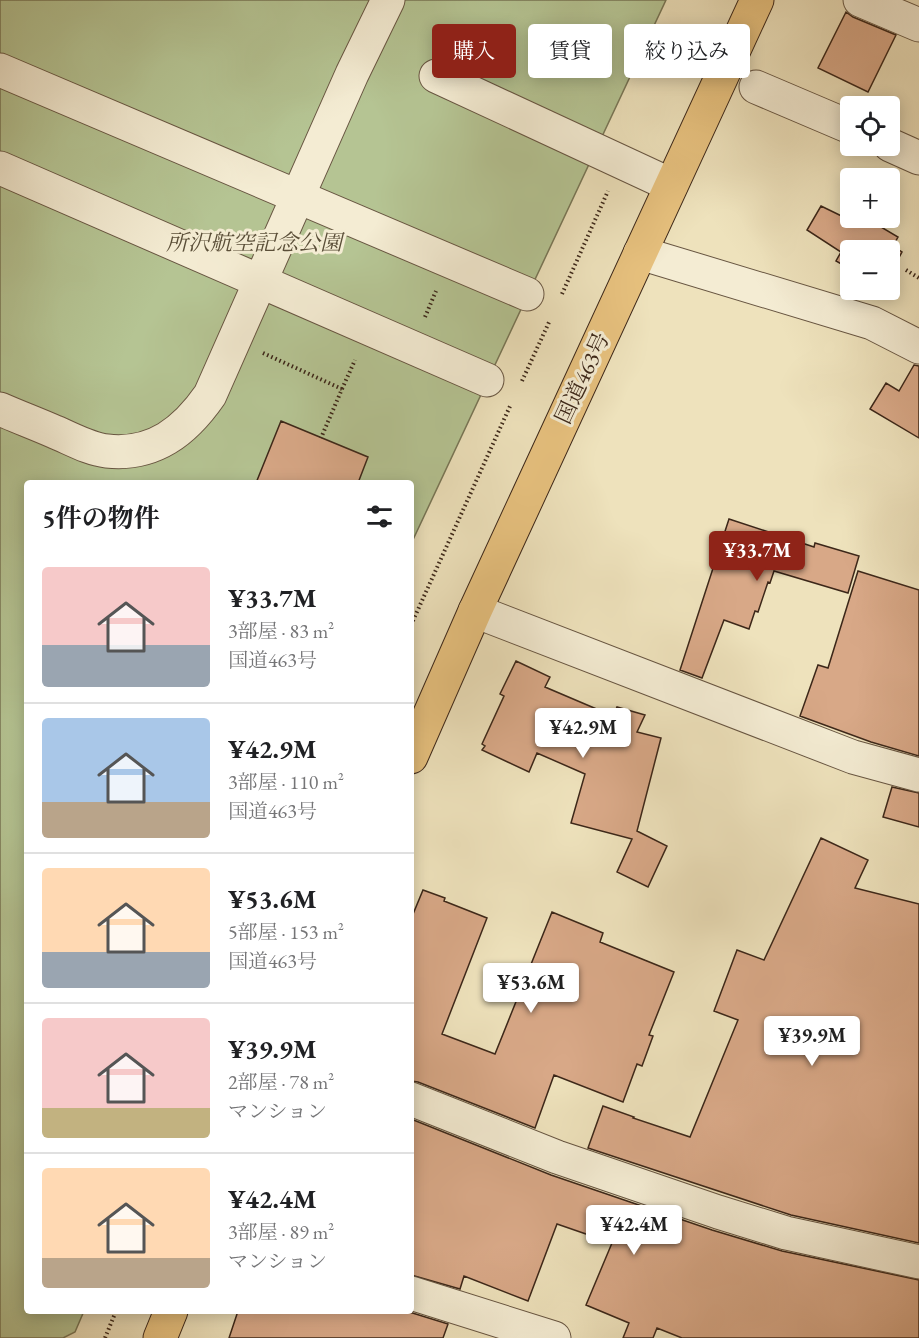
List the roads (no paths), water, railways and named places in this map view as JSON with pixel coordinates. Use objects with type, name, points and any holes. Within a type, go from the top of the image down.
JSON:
[{"type":"highway","name":"国道463号","points":[[414,750],[475,611],[757,0]]},
{"type":"highway","points":[[160,1338],[170,1314]]},
{"type":"street","points":[[0,409],[87,446],[106,451],[125,451],[160,442],[178,432],[195,416],[210,395],[352,74],[388,0]]},
{"type":"street","points":[[860,0],[919,25]]},
{"type":"street","points":[[0,70],[527,294]]},
{"type":"street","points":[[440,78],[671,185]]},
{"type":"street","points":[[756,87],[840,124]]},
{"type":"street","points":[[900,149],[919,158]]},
{"type":"street","points":[[0,168],[487,380]]},
{"type":"street","points":[[640,253],[872,323],[919,347]]},
{"type":"street","points":[[475,611],[853,757],[919,775]]},
{"type":"street","points":[[414,1100],[557,1157],[718,1212],[786,1233],[919,1262]]},
{"type":"street","points":[[414,1294],[554,1338]]},
{"type":"park label","name":"所沢航空記念公園","points":[[254,242]]}]
